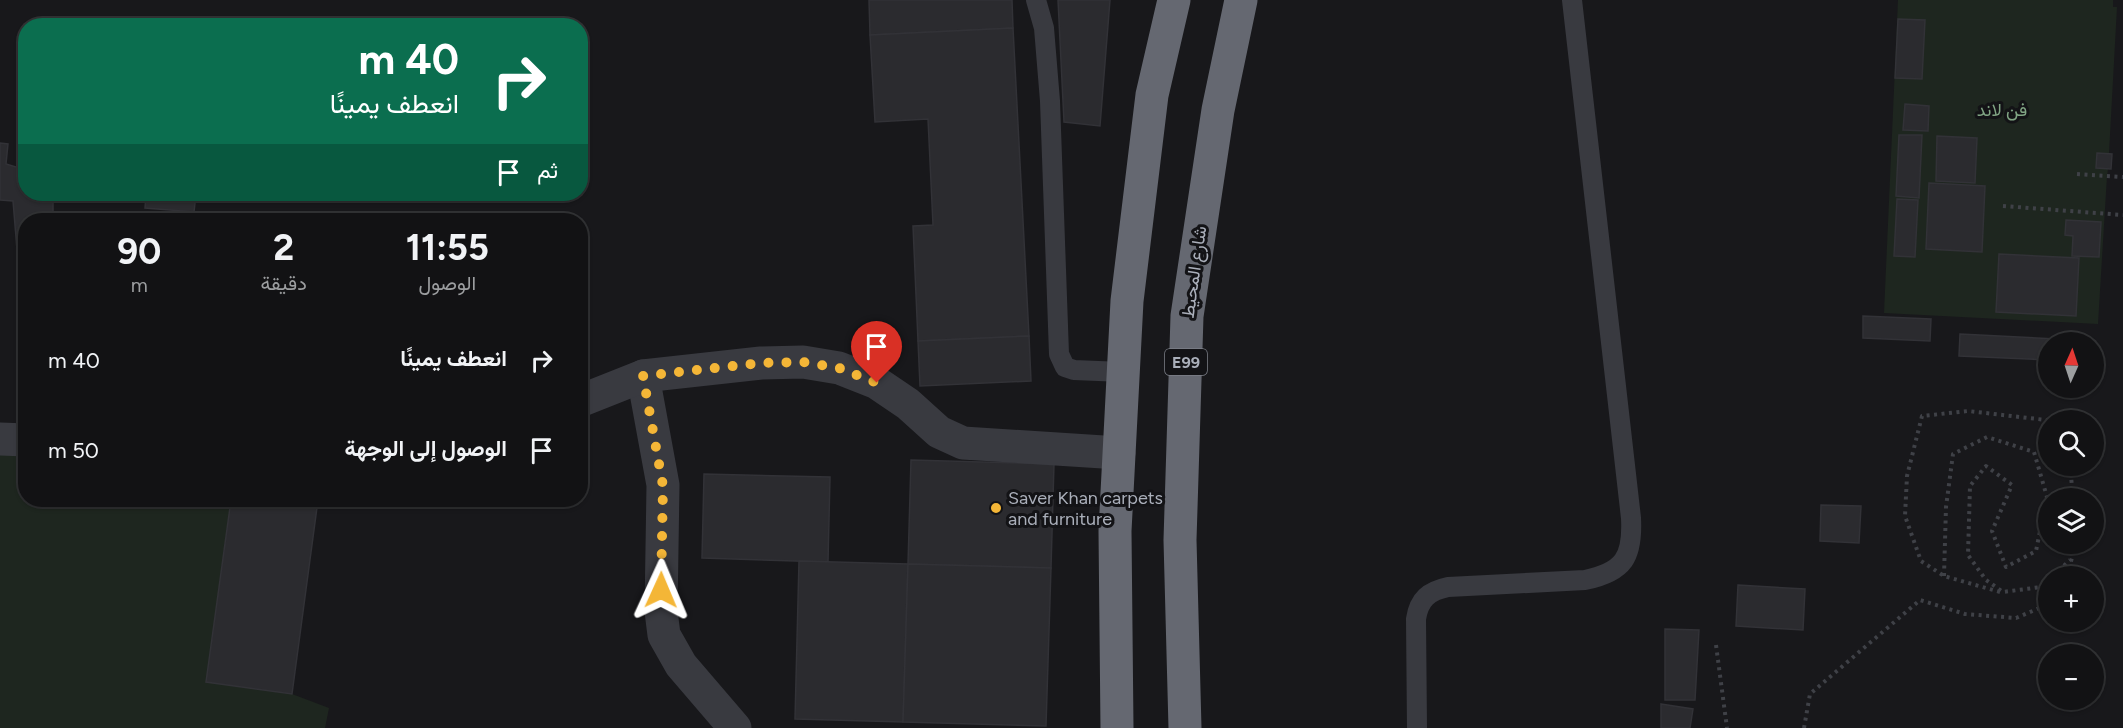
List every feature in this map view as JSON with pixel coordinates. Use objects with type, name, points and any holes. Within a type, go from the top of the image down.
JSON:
[{"type":"highway","points":[[1117,728],[1115,531],[1127,301],[1152,94],[1174,0]]},
{"type":"highway","name":"شارع المحيط","points":[[1185,728],[1180,540],[1187,316],[1218,110],[1241,0]]},
{"type":"street","points":[[588,398],[643,376],[761,363],[803,362],[839,368],[877,383],[908,404],[939,432],[963,443],[1119,453]]},
{"type":"street","points":[[643,376],[663,486],[661,611],[664,635],[681,665],[735,728]]},
{"type":"street","points":[[0,439],[18,440]]},
{"type":"lane","points":[[1036,0],[1044,28],[1047,63],[1059,354],[1065,367],[1074,370],[1123,372]]},
{"type":"lane","points":[[1417,728],[1416,619],[1418,607],[1425,597],[1436,590],[1448,587],[1585,580],[1607,576],[1624,561],[1632,541],[1629,495],[1572,0]]},
{"type":"path","points":[[2077,174],[2123,177]]},
{"type":"path","points":[[2003,206],[2123,215]]},
{"type":"path","points":[[2038,419],[1968,411],[1922,416],[1907,476],[1905,516],[1921,561],[1944,576],[2003,592],[2038,587]]},
{"type":"path","points":[[1944,576],[1947,507],[1953,454],[1987,437],[2034,452],[2047,497],[2036,551],[2006,567],[1992,531],[2012,485],[1986,466],[1970,486],[1968,555],[1986,580],[2003,592]]},
{"type":"path","points":[[2070,566],[2073,554]]},
{"type":"path","points":[[2064,566],[2071,560]]},
{"type":"path","points":[[1804,728],[1810,694],[1920,600],[1965,614],[2016,618],[2038,609]]},
{"type":"path","points":[[1716,645],[1727,728]]},
{"type":"green space","name":"فن لاند","points":[[1898,0],[2113,0],[2113,7],[2117,7],[2109,153],[2112,154],[2111,169],[2108,169],[2107,176],[2098,324],[1884,313]]},
{"type":"green space","points":[[0,438],[18,439],[18,507],[230,507],[206,682],[292,694],[329,708],[325,728],[0,728]]},
{"type":"building","points":[[869,0],[1012,0],[1013,28],[870,35]]},
{"type":"building","points":[[1058,0],[1110,0],[1100,126],[1064,122]]},
{"type":"building","points":[[1898,19],[1925,20],[1922,79],[1895,78]]},
{"type":"building","points":[[1013,28],[1029,336],[918,341],[913,226],[933,225],[928,119],[875,122],[870,35]]},
{"type":"building","points":[[1905,104],[1929,106],[1928,131],[1903,130]]},
{"type":"building","points":[[1899,135],[1922,135],[1919,198],[1896,196]]},
{"type":"building","points":[[1937,136],[1977,138],[1975,183],[1936,181]]},
{"type":"building","points":[[0,143],[8,144],[6,164],[18,168],[18,201],[53,201],[53,213],[18,213],[18,262],[13,201],[0,200]]},
{"type":"building","points":[[2097,153],[2112,154],[2111,169],[2096,168]]},
{"type":"building","points":[[1929,183],[1985,186],[1982,252],[1926,249]]},
{"type":"building","points":[[1897,199],[1918,200],[1915,257],[1894,256]]},
{"type":"building","points":[[146,201],[195,201],[194,212],[145,208]]},
{"type":"building","points":[[2066,220],[2101,222],[2099,257],[2072,256],[2073,236],[2065,235]]},
{"type":"building","points":[[1999,254],[2079,258],[2076,316],[1996,312]]},
{"type":"building","points":[[1863,316],[1931,319],[1930,341],[1863,338]]},
{"type":"building","points":[[1960,334],[2038,338],[2038,360],[1959,356]]},
{"type":"building","points":[[1029,336],[1031,381],[920,386],[918,341]]},
{"type":"building","points":[[911,460],[1054,464],[1051,568],[908,564]]},
{"type":"building","points":[[704,474],[830,477],[828,562],[702,558]]},
{"type":"building","points":[[1821,505],[1861,506],[1859,543],[1820,541]]},
{"type":"building","points":[[230,507],[317,507],[292,694],[206,682]]},
{"type":"building","points":[[799,561],[908,564],[903,722],[795,719]]},
{"type":"building","points":[[908,564],[1051,568],[1046,726],[903,722]]},
{"type":"building","points":[[1738,585],[1805,589],[1803,630],[1736,626]]},
{"type":"building","points":[[1665,629],[1699,630],[1695,700],[1665,700]]},
{"type":"building","points":[[1661,704],[1693,709],[1690,728],[1661,728]]},
{"type":"place","name":"Saver Khan carpets and furniture","points":[[996,508]]},
{"type":"route","points":[[661,590],[663,486],[643,376],[761,363],[803,362],[839,368],[877,383]]}]
